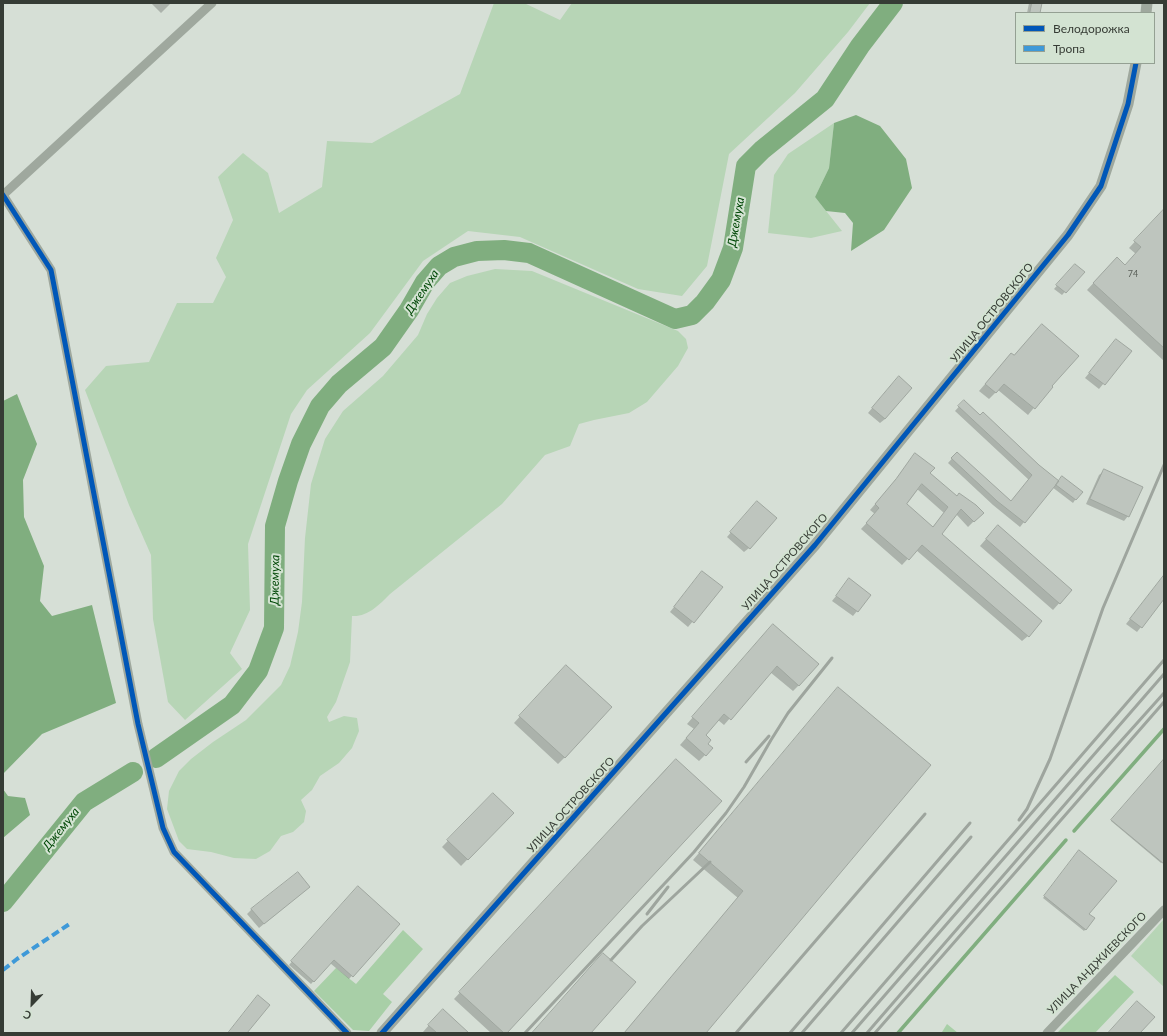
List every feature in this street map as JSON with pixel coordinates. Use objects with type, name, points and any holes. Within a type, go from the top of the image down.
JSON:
[{"type":"street","points":[[212,3],[3,195],[51,270],[138,724],[163,828],[174,852],[347,1033]]},
{"type":"street","name":"УЛИЦА ОСТРОВСКОГО","points":[[382,1033],[815,545],[1068,235],[1101,186],[1128,104],[1136,64]]},
{"type":"street","name":"УЛИЦА АНДЖИЕВСКОГО","points":[[1047,1033],[1164,910]]},
{"type":"shaded area","points":[[494,3],[524,3],[560,20],[572,3],[870,3],[848,32],[795,93],[729,154],[707,266],[682,296],[638,289],[520,237],[468,231],[423,261],[370,333],[307,390],[291,414],[248,544],[250,610],[230,653],[242,669],[185,720],[168,702],[153,619],[151,555],[129,505],[85,390],[106,366],[149,362],[177,303],[213,303],[226,277],[216,258],[233,220],[218,177],[243,153],[268,173],[279,213],[322,187],[327,141],[372,143],[460,94]]},
{"type":"shaded area","points":[[856,115],[880,126],[906,159],[912,188],[884,230],[851,251],[853,223],[845,213],[826,211],[815,197],[829,168],[834,123]]},
{"type":"shaded area","points":[[834,123],[829,168],[815,197],[842,231],[811,238],[768,233],[774,175],[788,154]]},
{"type":"shaded area","points":[[495,269],[532,271],[678,331],[686,339],[688,348],[678,366],[647,402],[629,413],[579,424],[570,446],[545,455],[502,504],[390,594],[373,610],[363,615],[352,616],[350,662],[336,702],[327,717],[329,722],[344,716],[357,718],[359,731],[352,748],[339,763],[320,776],[312,790],[301,800],[306,811],[304,822],[293,832],[281,836],[270,851],[256,859],[234,858],[211,852],[187,849],[179,841],[167,809],[169,791],[179,771],[191,759],[213,742],[246,720],[281,685],[290,666],[298,632],[302,602],[305,538],[311,484],[325,439],[343,411],[383,376],[418,335],[427,314],[437,298],[450,283],[467,276]]},
{"type":"shaded area","points":[[17,394],[37,444],[23,480],[24,517],[44,566],[40,601],[52,616],[92,605],[116,703],[42,734],[3,774],[3,401]]},
{"type":"shaded area","points":[[3,789],[8,796],[25,798],[30,815],[3,838]]},
{"type":"shaded area","points":[[1164,919],[1164,987],[1131,956]]},
{"type":"shaded area","points":[[403,930],[423,949],[383,994],[392,1002],[369,1031],[353,1030],[314,991],[336,968],[356,984]]},
{"type":"shaded area","points":[[1115,975],[1134,992],[1095,1033],[1057,1033]]},
{"type":"shaded area","points":[[947,1024],[958,1033],[942,1032]]},
{"type":"building","points":[[1032,3],[1042,3],[1040,12],[1030,12]]},
{"type":"building","points":[[1164,209],[1164,348],[1093,283],[1117,257],[1125,265],[1141,247],[1134,241]]},
{"type":"building","points":[[1075,264],[1085,272],[1066,293],[1056,285]]},
{"type":"building","points":[[1042,324],[1079,356],[1052,386],[1053,387],[1035,409],[1004,384],[996,393],[985,384],[1011,353],[1014,355]]},
{"type":"building","points":[[1116,339],[1132,351],[1105,385],[1089,373]]},
{"type":"building","points":[[899,376],[912,388],[885,419],[872,408]]},
{"type":"building","points":[[964,400],[980,415],[983,412],[1039,465],[1059,481],[1025,523],[997,501],[951,458],[957,452],[1011,501],[1032,475],[958,406]]},
{"type":"building","points":[[915,453],[935,468],[930,473],[957,496],[959,493],[976,505],[984,513],[974,522],[961,509],[942,534],[1042,621],[1029,637],[922,545],[909,560],[866,523],[879,508],[875,504]],"holes":[[[922,484],[948,507],[933,527],[907,504]]]},
{"type":"building","points":[[1104,469],[1143,487],[1129,517],[1090,499]]},
{"type":"building","points":[[1062,476],[1083,492],[1076,500],[1056,485]]},
{"type":"building","points":[[757,501],[777,518],[750,549],[730,532]]},
{"type":"building","points":[[998,525],[1072,590],[1060,604],[986,539]]},
{"type":"building","points":[[702,571],[723,587],[694,623],[674,607]]},
{"type":"building","points":[[1164,575],[1164,599],[1142,628],[1130,619]]},
{"type":"building","points":[[849,578],[871,595],[858,612],[836,596]]},
{"type":"building","points":[[773,624],[819,664],[799,686],[777,666],[731,720],[724,714],[706,735],[711,740],[708,744],[713,748],[706,756],[686,738],[699,723],[692,717]]},
{"type":"building","points":[[566,665],[612,707],[565,758],[519,716]]},
{"type":"building","points":[[838,687],[931,765],[706,1033],[624,1033],[743,891],[699,853]]},
{"type":"building","points":[[676,759],[722,801],[507,1033],[504,1033],[459,992]]},
{"type":"building","points":[[1164,759],[1164,864],[1111,820]]},
{"type":"building","points":[[493,793],[514,813],[468,860],[447,840]]},
{"type":"building","points":[[1079,850],[1117,881],[1089,914],[1095,918],[1086,930],[1044,896]]},
{"type":"building","points":[[298,872],[310,887],[264,924],[251,909]]},
{"type":"building","points":[[358,886],[400,924],[353,977],[334,960],[314,982],[291,961]]},
{"type":"building","points":[[603,953],[636,982],[591,1033],[532,1033]]},
{"type":"building","points":[[258,995],[270,1005],[247,1033],[228,1033]]},
{"type":"building","points":[[1137,1001],[1155,1017],[1140,1033],[1108,1033]]},
{"type":"building","points":[[443,1009],[469,1033],[437,1033],[428,1025]]},
{"type":"waterway","name":"Джемуха","points":[[156,758],[232,705],[258,671],[274,628],[275,526],[288,481],[301,444],[320,406],[339,384],[383,347],[409,310],[425,282],[439,266],[454,257],[477,251],[504,250],[529,253],[675,319],[692,315],[705,302],[721,280],[733,248],[746,166],[762,150],[825,99],[860,46],[893,3]]},
{"type":"waterway","points":[[1074,831],[1164,729]]},
{"type":"waterway","name":"Джемуха","points":[[3,902],[84,802],[133,772]]},
{"type":"waterway","points":[[898,1033],[1066,840]]},
{"type":"railway","points":[[1019,820],[1027,809],[1050,759],[1103,608],[1164,465]]},
{"type":"railway","points":[[525,1033],[694,852],[726,813],[744,787],[788,713],[832,658]]},
{"type":"railway","points":[[841,1033],[1164,660]]},
{"type":"railway","points":[[852,1033],[1164,674]]},
{"type":"railway","points":[[867,1033],[1086,780],[1164,693]]},
{"type":"railway","points":[[875,1033],[1164,702]]},
{"type":"railway","points":[[746,762],[769,736]]},
{"type":"railway","points":[[736,1033],[925,814]]},
{"type":"railway","points":[[790,1033],[970,823]]},
{"type":"railway","points":[[802,1033],[971,837]]},
{"type":"railway","points":[[611,960],[642,926],[710,862]]},
{"type":"railway","points":[[647,914],[668,887]]},
{"type":"marked path","points":[[3,970],[71,923]]},
{"type":"cycle path","points":[[382,1033],[815,545],[1068,235],[1101,186],[1128,104],[1136,64]]},
{"type":"cycle path","points":[[3,195],[51,270],[138,724],[163,828],[174,852],[347,1033]]}]
